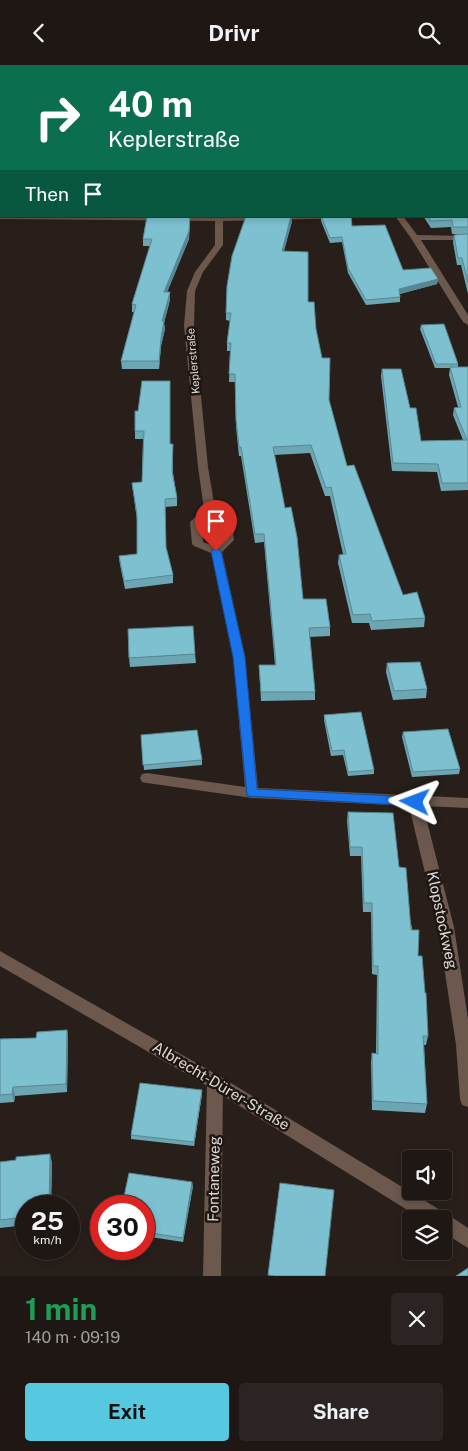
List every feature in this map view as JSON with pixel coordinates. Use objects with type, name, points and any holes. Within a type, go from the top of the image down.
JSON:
[{"type":"street","points":[[0,217],[219,217]]},
{"type":"street","name":"Keplerstraße","points":[[210,510],[203,467],[189,326],[190,291],[218,245],[219,217]]},
{"type":"street","points":[[400,217],[466,312],[468,322]]},
{"type":"street","points":[[415,237],[468,238]]},
{"type":"street","points":[[210,510],[225,520],[228,540],[216,551],[198,544],[196,522],[210,510]]},
{"type":"street","points":[[216,551],[239,657],[252,793]]},
{"type":"street","points":[[147,778],[252,793],[468,803]]},
{"type":"street","name":"Klopstockweg","points":[[415,802],[446,927],[464,1045],[468,1099]]},
{"type":"street","name":"Albrecht-Dürer-Straße","points":[[0,958],[215,1082],[423,1210]]},
{"type":"street","name":"Fontaneweg","points":[[212,1276],[215,1082]]},
{"type":"street","points":[[452,1228],[468,1239]]},
{"type":"building","points":[[147,217],[190,217],[189,231],[164,292],[170,292],[162,321],[164,321],[159,361],[121,361],[136,305],[132,304],[152,239],[143,239]]},
{"type":"building","points":[[246,217],[291,217],[282,251],[308,252],[308,302],[314,302],[316,329],[322,358],[330,358],[329,400],[347,466],[354,465],[403,595],[417,592],[425,618],[372,621],[370,614],[353,615],[339,555],[346,554],[331,487],[326,488],[311,445],[273,447],[285,508],[291,507],[297,537],[303,599],[326,599],[330,627],[309,628],[315,692],[261,692],[259,665],[276,665],[264,534],[255,534],[241,447],[239,447],[235,374],[229,374],[231,343],[227,343],[231,313],[226,313],[227,286],[232,256]]},
{"type":"building","points":[[321,217],[351,217],[352,226],[385,225],[403,270],[431,268],[438,279],[399,289],[400,297],[366,300],[348,268],[342,237],[330,238]]},
{"type":"building","points":[[429,217],[468,217],[468,227],[453,227],[452,220],[431,221]]},
{"type":"building","points":[[468,234],[468,282],[462,258],[458,258],[454,235]]},
{"type":"building","points":[[444,324],[458,364],[436,364],[421,325]]},
{"type":"building","points":[[450,367],[468,367],[468,483],[442,483],[438,464],[393,463],[382,369],[401,369],[410,408],[416,408],[421,441],[467,440],[454,408],[461,407]]},
{"type":"building","points":[[142,381],[170,381],[170,444],[173,444],[172,471],[177,498],[165,499],[166,547],[173,575],[124,581],[119,556],[137,554],[137,515],[132,483],[142,482],[144,431],[135,431],[135,411],[138,411]]},
{"type":"building","points":[[193,626],[195,654],[129,658],[128,629]]},
{"type":"building","points":[[420,662],[427,689],[394,691],[387,663]]},
{"type":"building","points":[[361,712],[374,770],[348,772],[344,750],[332,751],[324,715]]},
{"type":"building","points":[[448,729],[460,769],[413,772],[403,732]]},
{"type":"building","points":[[197,730],[202,760],[143,765],[141,735]]},
{"type":"building","points":[[348,812],[393,813],[399,867],[406,868],[411,930],[419,930],[418,956],[422,956],[428,1036],[423,1036],[427,1104],[373,1101],[372,1053],[378,1054],[378,966],[373,966],[372,903],[364,903],[362,847],[350,847]]},
{"type":"building","points":[[67,1030],[66,1084],[13,1087],[12,1094],[0,1095],[0,1039],[36,1038],[37,1032]]},
{"type":"building","points":[[140,1083],[202,1090],[194,1142],[131,1135]]},
{"type":"building","points":[[50,1154],[49,1195],[15,1195],[15,1218],[0,1220],[0,1162],[16,1160],[16,1157]]},
{"type":"building","points":[[129,1173],[192,1182],[183,1238],[155,1234],[155,1195],[124,1195]]},
{"type":"building","points":[[280,1183],[334,1190],[325,1276],[268,1275]]},
{"type":"building","points":[[468,1268],[468,1276],[456,1276]]},
{"type":"route","points":[[216,551],[239,657],[252,793],[415,802]]}]
